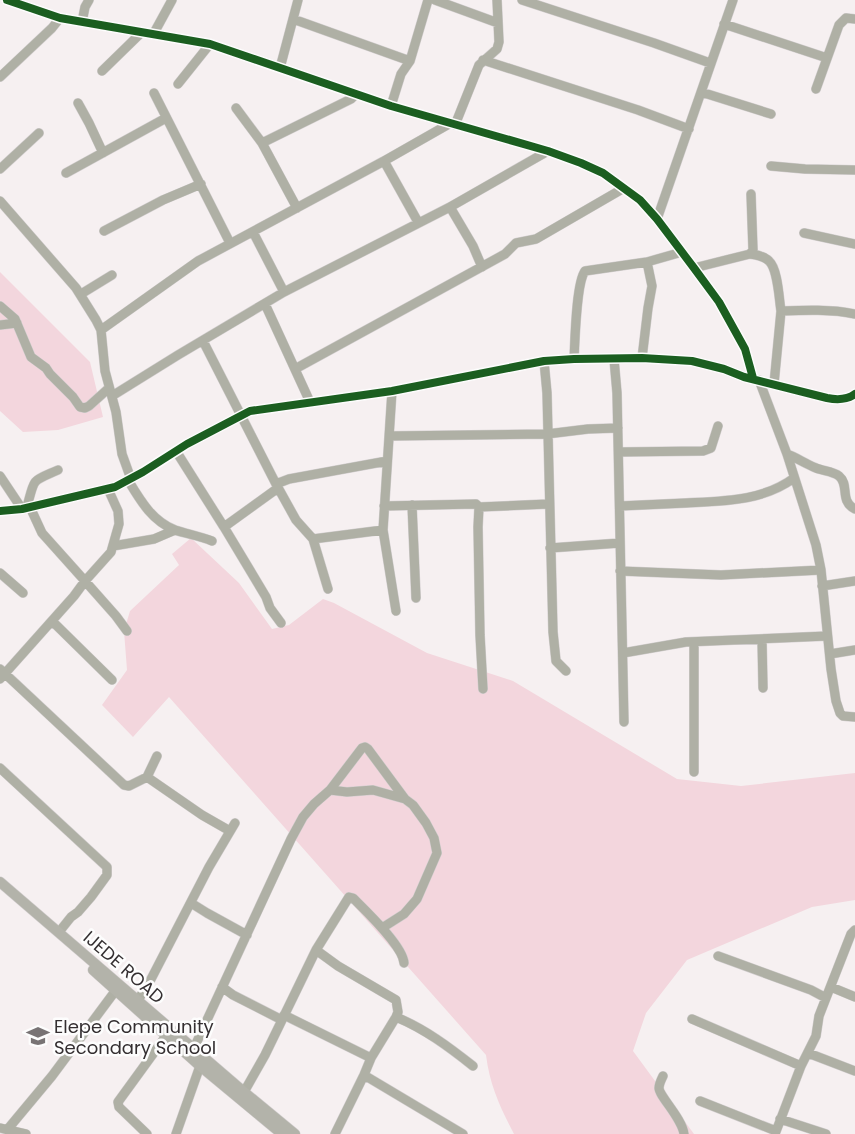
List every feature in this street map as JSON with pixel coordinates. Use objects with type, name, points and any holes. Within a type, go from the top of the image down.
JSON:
[{"type":"main road","name":"IJEDE ROAD","points":[[0,882],[244,1092],[296,1134]]},
{"type":"main road","name":"IJEDE ROAD","points":[[0,890],[116,990],[200,1066],[282,1134]]},
{"type":"street","points":[[8,0],[60,18],[210,44],[391,106],[581,162],[603,173],[640,200],[656,218],[718,302],[745,349],[787,454],[816,545],[821,570],[830,669],[840,713],[843,716],[855,717]]},
{"type":"street","points":[[82,22],[85,7],[89,0]]},
{"type":"street","points":[[154,33],[172,0]]},
{"type":"street","points":[[280,68],[298,0]]},
{"type":"street","points":[[391,106],[401,74],[410,61],[428,0]]},
{"type":"street","points":[[435,0],[458,4],[498,23]]},
{"type":"street","points":[[101,330],[198,261],[452,124],[478,65],[497,49],[499,42],[498,0]]},
{"type":"street","points":[[522,0],[710,63]]},
{"type":"street","points":[[656,218],[733,0]]},
{"type":"street","points":[[0,77],[52,28],[60,18]]},
{"type":"street","points":[[816,89],[842,21],[846,18],[855,20]]},
{"type":"street","points":[[293,20],[410,61]]},
{"type":"street","points":[[724,24],[827,58]]},
{"type":"street","points":[[102,71],[142,32]]},
{"type":"street","points":[[178,84],[210,44]]},
{"type":"street","points":[[482,60],[638,110],[689,129]]},
{"type":"street","points":[[701,92],[771,114]]},
{"type":"street","points":[[154,93],[230,243]]},
{"type":"street","points":[[262,143],[351,99],[356,94]]},
{"type":"street","points":[[78,103],[90,122],[103,153]]},
{"type":"street","points":[[236,108],[262,143],[297,208]]},
{"type":"street","points":[[66,174],[166,118]]},
{"type":"street","points":[[0,169],[39,133]]},
{"type":"street","points":[[0,306],[11,314],[17,323],[31,357],[46,368],[80,407],[85,408],[203,341],[284,292],[450,207],[548,151]]},
{"type":"street","points":[[384,161],[418,222]]},
{"type":"street","points":[[771,166],[855,170]]},
{"type":"street","points":[[104,231],[158,202],[201,184]]},
{"type":"street","points":[[295,369],[505,254],[516,243],[536,239],[624,188]]},
{"type":"street","points":[[750,254],[753,250],[751,194]]},
{"type":"street","points":[[0,201],[81,294],[101,330],[105,371],[116,412],[122,454],[129,479],[139,499],[153,517],[175,530],[212,541]]},
{"type":"street","points":[[450,207],[473,246],[482,267]]},
{"type":"street","points":[[252,232],[284,292]]},
{"type":"street","points":[[804,233],[855,244]]},
{"type":"street","points":[[574,359],[576,317],[585,271],[647,262],[682,252]]},
{"type":"street","points":[[694,268],[750,254],[770,261],[774,268],[781,312],[774,384]]},
{"type":"street","points":[[642,358],[652,286],[647,262]]},
{"type":"street","points":[[81,294],[112,275]]},
{"type":"street","points":[[265,304],[310,402]]},
{"type":"street","points":[[781,312],[805,310],[855,314]]},
{"type":"street","points":[[0,326],[17,323]]},
{"type":"street","points":[[203,341],[277,486],[296,520],[313,539],[328,589]]},
{"type":"street","points":[[0,512],[115,487],[241,414],[250,411],[392,391],[544,361],[642,358],[692,361],[830,399],[852,397],[855,394]]},
{"type":"street","points":[[614,359],[619,452],[624,722]]},
{"type":"street","points":[[544,361],[547,394],[548,504],[552,612],[556,661],[566,671]]},
{"type":"street","points":[[392,391],[383,530],[396,611]]},
{"type":"street","points":[[619,452],[703,451],[711,448],[718,426]]},
{"type":"street","points":[[389,436],[547,434],[618,428]]},
{"type":"street","points":[[176,451],[266,597],[270,608],[281,623]]},
{"type":"street","points":[[787,454],[816,468],[840,476],[843,481],[846,500],[849,506],[855,509]]},
{"type":"street","points":[[224,527],[289,479],[386,461]]},
{"type":"street","points":[[26,507],[33,483],[58,470]]},
{"type":"street","points":[[0,476],[26,507],[42,533],[116,616],[127,632]]},
{"type":"street","points":[[620,506],[729,501],[774,490],[794,478]]},
{"type":"street","points":[[108,489],[119,516],[110,552],[52,621],[2,674],[124,785],[129,786],[147,777],[157,756]]},
{"type":"street","points":[[384,506],[476,504],[479,507],[548,504]]},
{"type":"street","points":[[412,505],[416,598]]},
{"type":"street","points":[[479,507],[480,625],[483,689]]},
{"type":"street","points":[[113,546],[150,540],[175,530]]},
{"type":"street","points":[[313,539],[383,530]]},
{"type":"street","points":[[550,548],[620,543]]},
{"type":"street","points":[[620,571],[721,575],[821,570]]},
{"type":"street","points":[[0,573],[23,593]]},
{"type":"street","points":[[822,586],[855,581]]},
{"type":"street","points":[[52,621],[112,680]]},
{"type":"street","points":[[623,653],[694,642],[827,636]]},
{"type":"street","points":[[762,640],[763,688]]},
{"type":"street","points":[[694,642],[694,772]]},
{"type":"street","points":[[830,654],[855,650]]},
{"type":"street","points":[[194,1048],[290,839],[303,817],[330,790],[362,748],[365,747],[418,812],[432,832],[436,843],[437,854],[420,894],[404,914],[382,928]]},
{"type":"street","points":[[0,768],[107,868],[107,875],[91,897],[78,912],[71,916],[59,932]]},
{"type":"street","points":[[147,777],[230,832]]},
{"type":"street","points":[[330,790],[347,792],[373,790],[405,798]]},
{"type":"street","points":[[138,1000],[149,983],[209,867],[235,823]]},
{"type":"street","points":[[244,1092],[258,1069],[316,950],[349,897],[353,898],[382,928],[403,956],[404,963]]},
{"type":"street","points":[[191,903],[207,914],[247,935]]},
{"type":"street","points":[[700,1101],[776,1133],[801,1066],[818,1032],[819,1016],[851,934],[855,930]]},
{"type":"street","points":[[316,950],[338,966],[396,1000],[398,1012],[371,1058],[335,1134]]},
{"type":"street","points":[[718,956],[811,990],[826,998]]},
{"type":"street","points":[[222,987],[283,1018],[371,1058]]},
{"type":"street","points":[[831,987],[855,997]]},
{"type":"street","points":[[26,1134],[4,1129],[52,1076],[116,990]]},
{"type":"street","points":[[396,1017],[414,1024],[448,1046],[473,1066]]},
{"type":"street","points":[[692,1019],[801,1066]]},
{"type":"street","points":[[147,1134],[118,1108],[118,1102],[166,1036]]},
{"type":"street","points":[[808,1053],[855,1071]]},
{"type":"street","points":[[176,1134],[200,1066]]},
{"type":"street","points":[[364,1075],[449,1130],[463,1134]]},
{"type":"street","points":[[663,1076],[659,1088],[660,1092],[672,1108],[683,1128],[684,1134]]},
{"type":"street","points":[[780,1119],[826,1134]]},
{"type":"shaded area","points":[[0,272],[90,362],[103,417],[58,430],[23,432],[0,411]]},
{"type":"shaded area","points":[[191,538],[239,583],[272,629],[289,625],[323,599],[334,603],[427,653],[513,681],[677,779],[741,786],[855,773],[855,900],[812,907],[687,960],[646,1013],[633,1051],[694,1134],[514,1134],[496,1096],[486,1055],[169,697],[133,737],[102,705],[127,670],[124,631],[130,611],[179,565],[172,554]]},
{"type":"cycle path","points":[[7,0],[60,18],[210,44],[391,106],[548,151],[603,173],[640,200],[657,219],[719,302],[745,349],[753,378]]},
{"type":"cycle path","points":[[0,511],[22,509],[115,487],[187,444],[250,411],[392,391],[544,361],[642,358],[692,361],[724,369],[744,377],[827,398],[842,399],[855,394]]},
{"type":"place","name":"Elepe Community Secondary School","points":[[38,1036]]}]
